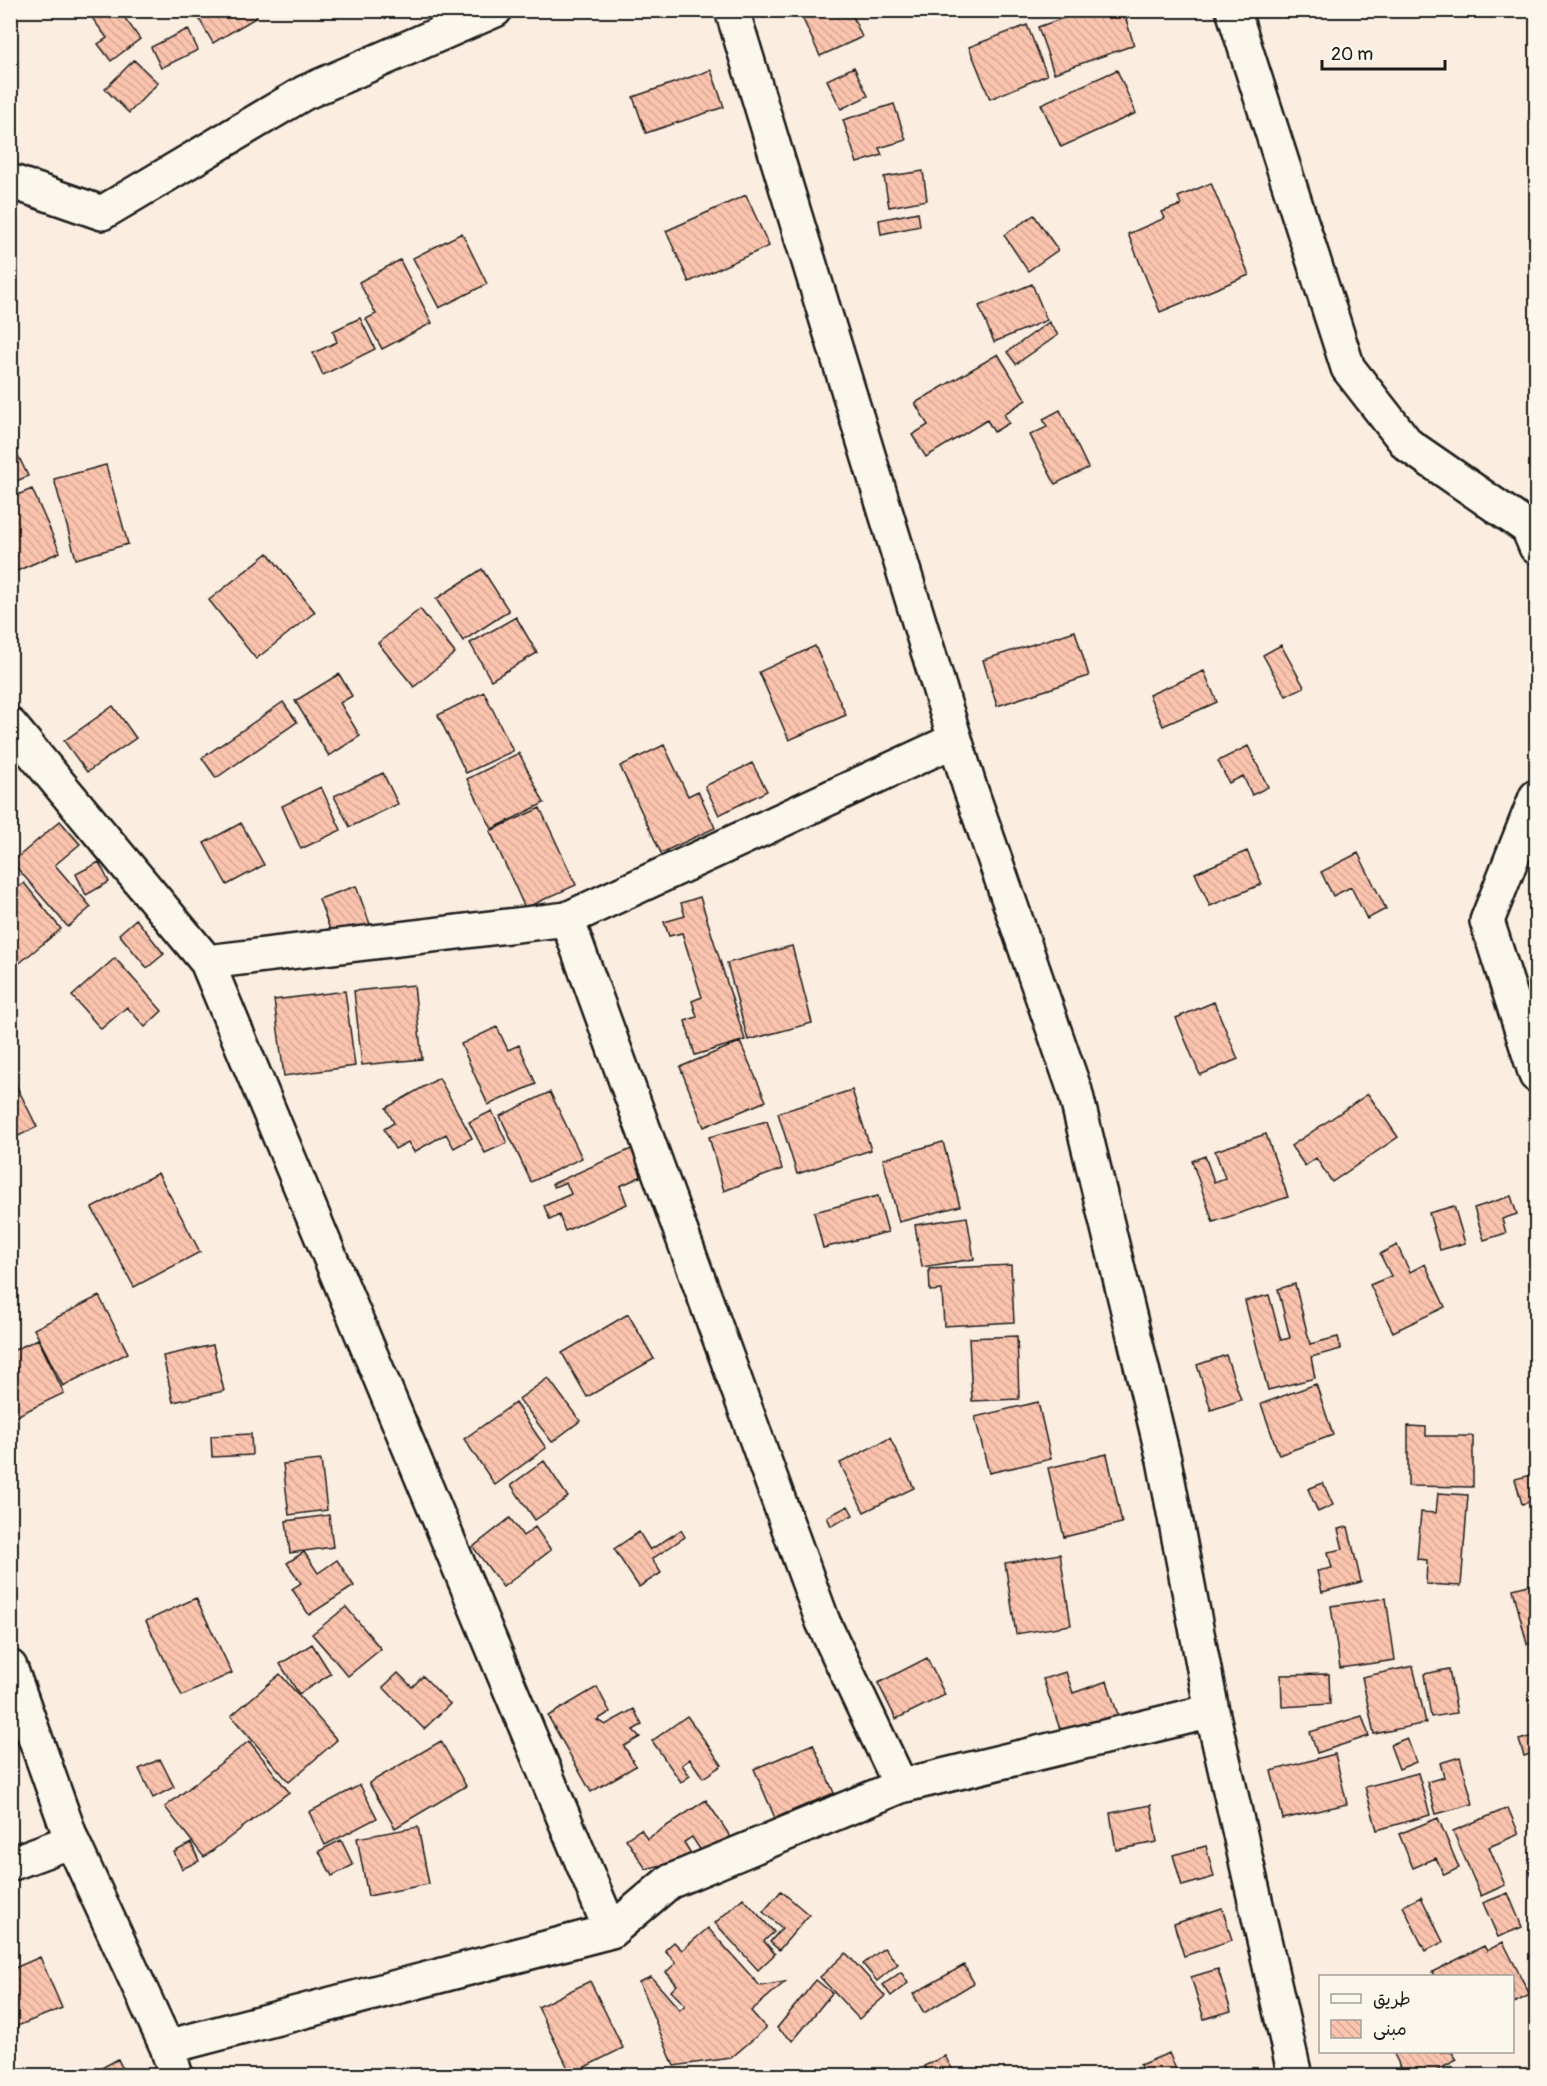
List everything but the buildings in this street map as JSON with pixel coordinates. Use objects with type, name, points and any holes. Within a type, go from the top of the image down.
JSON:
[{"type":"street","points":[[10,181],[102,213],[303,93],[495,10]]},
{"type":"street","points":[[732,10],[955,740],[1075,1091],[1164,1460],[1212,1711],[1295,2076]]},
{"type":"street","points":[[1233,10],[1348,368],[1408,445],[1528,528],[1536,547]]},
{"type":"street","points":[[10,725],[207,962],[611,1931]]},
{"type":"street","points":[[207,962],[567,919],[955,740]]},
{"type":"street","points":[[1536,797],[1487,921],[1530,1036],[1536,1075]]},
{"type":"street","points":[[567,919],[824,1622],[901,1786]]},
{"type":"street","points":[[10,1667],[72,1841],[172,2061],[611,1931],[669,1882],[901,1786],[1212,1711]]},
{"type":"street","points":[[10,1864],[72,1841]]}]
